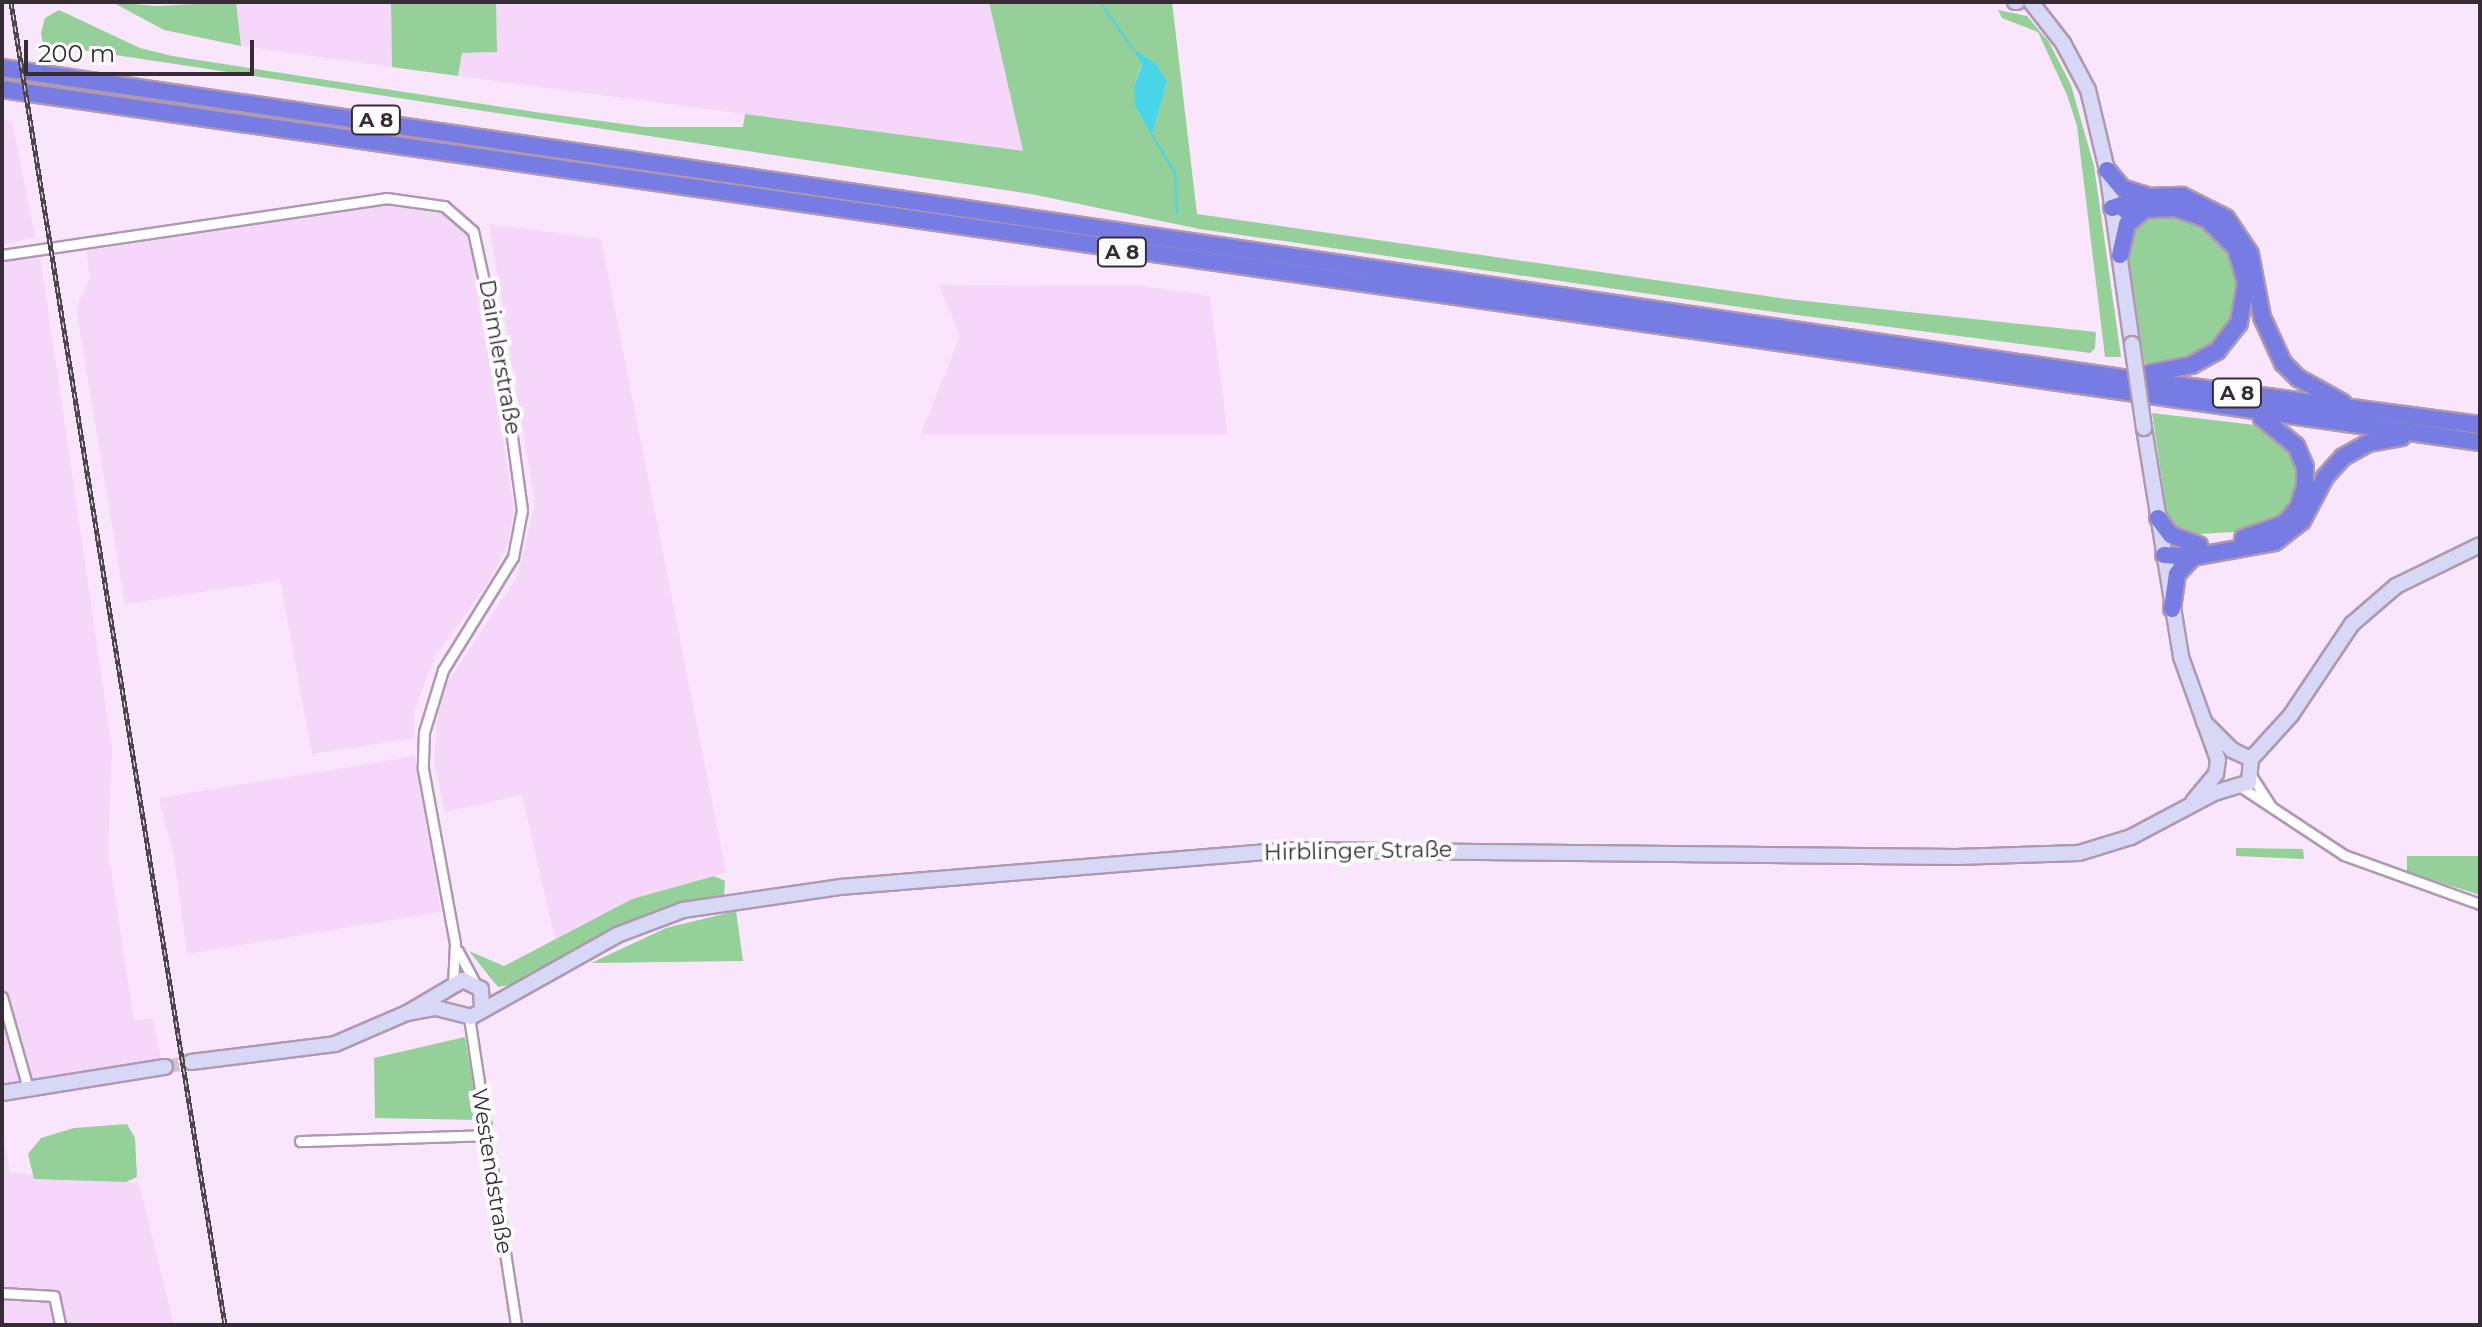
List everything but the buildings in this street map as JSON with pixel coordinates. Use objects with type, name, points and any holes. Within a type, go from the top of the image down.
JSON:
[{"type":"highway","name":"A 8","points":[[2,68],[2123,378],[2480,425]]},
{"type":"highway","name":"A 8","points":[[2,89],[2257,413],[2480,442]]},
{"type":"highway","points":[[2107,170],[2122,188],[2148,202],[2192,211],[2227,235],[2244,268],[2245,302],[2236,329],[2211,356],[2184,368],[2123,378]]},
{"type":"highway","points":[[2112,208],[2182,196],[2226,218],[2250,254],[2262,317],[2283,363],[2298,378],[2351,408]]},
{"type":"highway","points":[[2120,255],[2127,224],[2148,202]]},
{"type":"highway","points":[[2172,609],[2177,574],[2196,551],[2278,528],[2301,502],[2306,474],[2301,454],[2286,434],[2257,413]]},
{"type":"highway","points":[[2164,555],[2283,538],[2302,521],[2325,477],[2343,457],[2368,443],[2429,434]]},
{"type":"highway","points":[[2158,518],[2171,535],[2196,551]]},
{"type":"main road","points":[[2031,2],[2063,43],[2088,90],[2107,170],[2172,609],[2188,682],[2217,767],[2235,787]]},
{"type":"main road","points":[[2252,777],[2251,759],[2291,715],[2352,624],[2396,586],[2480,545]]},
{"type":"main road","points":[[2204,722],[2232,750],[2251,759]]},
{"type":"main road","points":[[2184,810],[2232,750]]},
{"type":"main road","name":"Hirblinger Straße","points":[[407,1013],[451,1011],[469,1017],[482,1007],[542,978],[617,935],[683,910],[841,887],[1288,850],[2038,857],[2111,845],[2252,777]]},
{"type":"main road","name":"Hirblinger Straße","points":[[191,1062],[327,1046],[407,1013],[450,988],[478,986],[504,991],[542,978]]},
{"type":"main road","points":[[478,986],[482,1007]]},
{"type":"main road","points":[[450,988],[451,1011]]},
{"type":"main road","points":[[2,1093],[165,1067]]},
{"type":"street","name":"Daimlerstraße","points":[[2,255],[386,198],[444,206],[473,231],[502,364],[522,510],[513,557],[500,584],[443,670],[426,718],[423,769],[455,944],[450,988]]},
{"type":"street","points":[[2252,777],[2278,814]]},
{"type":"street","points":[[2235,787],[2335,851],[2480,904]]},
{"type":"street","name":"Daimlerstraße","points":[[455,944],[478,986]]},
{"type":"street","points":[[2,997],[28,1088]]},
{"type":"street","name":"Westendstraße","points":[[469,1017],[516,1325]]},
{"type":"street","points":[[300,1141],[487,1135]]},
{"type":"street","points":[[2,1293],[54,1296],[60,1325]]},
{"type":"shaded area","points":[[236,2],[391,2],[392,67],[241,46]]},
{"type":"shaded area","points":[[496,2],[989,2],[1023,151],[458,76],[461,53],[497,52]]},
{"type":"shaded area","points":[[2,120],[12,121],[35,237],[2,245]]},
{"type":"shaded area","points":[[384,204],[439,211],[466,233],[474,252],[514,511],[508,544],[488,583],[435,657],[414,711],[414,738],[312,754],[280,580],[125,604],[76,308],[90,278],[86,251]]},
{"type":"shaded area","points":[[489,224],[601,239],[726,872],[632,899],[555,939],[522,795],[445,812],[434,763],[438,714],[447,683],[517,577],[535,504]]},
{"type":"shaded area","points":[[40,254],[112,748],[108,851],[134,1020],[153,1018],[161,1060],[2,1089],[2,263]]},
{"type":"shaded area","points":[[939,285],[1142,286],[1210,296],[1228,434],[921,434],[960,336]]},
{"type":"shaded area","points":[[415,756],[441,912],[187,954],[173,852],[159,798]]},
{"type":"shaded area","points":[[2,1123],[10,1173],[139,1183],[174,1325],[2,1325]]},
{"type":"green space","points":[[112,2],[156,6],[236,2],[241,46],[164,30]]},
{"type":"green space","points":[[391,2],[496,2],[497,52],[462,53],[458,76],[392,67]]},
{"type":"green space","points":[[989,2],[1172,2],[1197,214],[1787,299],[2096,332],[2095,348],[2090,353],[1774,312],[1200,229],[1031,194],[43,44],[41,33],[45,18],[59,10],[140,48],[172,56],[535,112],[645,127],[743,127],[745,114],[1023,151]],"holes":[[[1134,49],[1167,82],[1152,134],[1134,86],[1142,64]]]},
{"type":"green space","points":[[1998,10],[2027,16],[2049,42],[2071,85],[2094,166],[2121,357],[2105,357],[2077,126],[2067,95],[2038,32],[2002,18]]},
{"type":"green space","points":[[2178,212],[2224,237],[2241,283],[2234,318],[2207,352],[2175,364],[2144,363],[2127,255],[2137,218]]},
{"type":"green space","points":[[2152,413],[2264,426],[2287,444],[2295,461],[2297,492],[2290,505],[2280,517],[2250,531],[2182,535],[2168,521]]},
{"type":"green space","points":[[2236,848],[2303,849],[2304,859],[2236,856]]},
{"type":"green space","points":[[2407,856],[2480,856],[2480,895],[2407,872]]},
{"type":"green space","points":[[714,876],[725,881],[724,895],[625,926],[514,984],[498,987],[469,951],[504,966],[632,899]]},
{"type":"green space","points":[[736,911],[743,961],[591,963],[666,928]]},
{"type":"green space","points":[[465,1037],[479,1120],[375,1118],[374,1058]]},
{"type":"green space","points":[[127,1124],[135,1138],[137,1177],[126,1182],[34,1179],[28,1154],[41,1138],[74,1128]]},
{"type":"water","points":[[1132,48],[1157,65],[1167,82],[1152,135],[1135,106],[1134,86],[1142,65]]},
{"type":"waterway","points":[[1100,2],[1132,48]]},
{"type":"waterway","points":[[1152,135],[1175,173],[1177,214]]},
{"type":"tunnel","points":[[165,1067],[191,1062]]},
{"type":"railway","points":[[11,2],[225,1325]]}]
